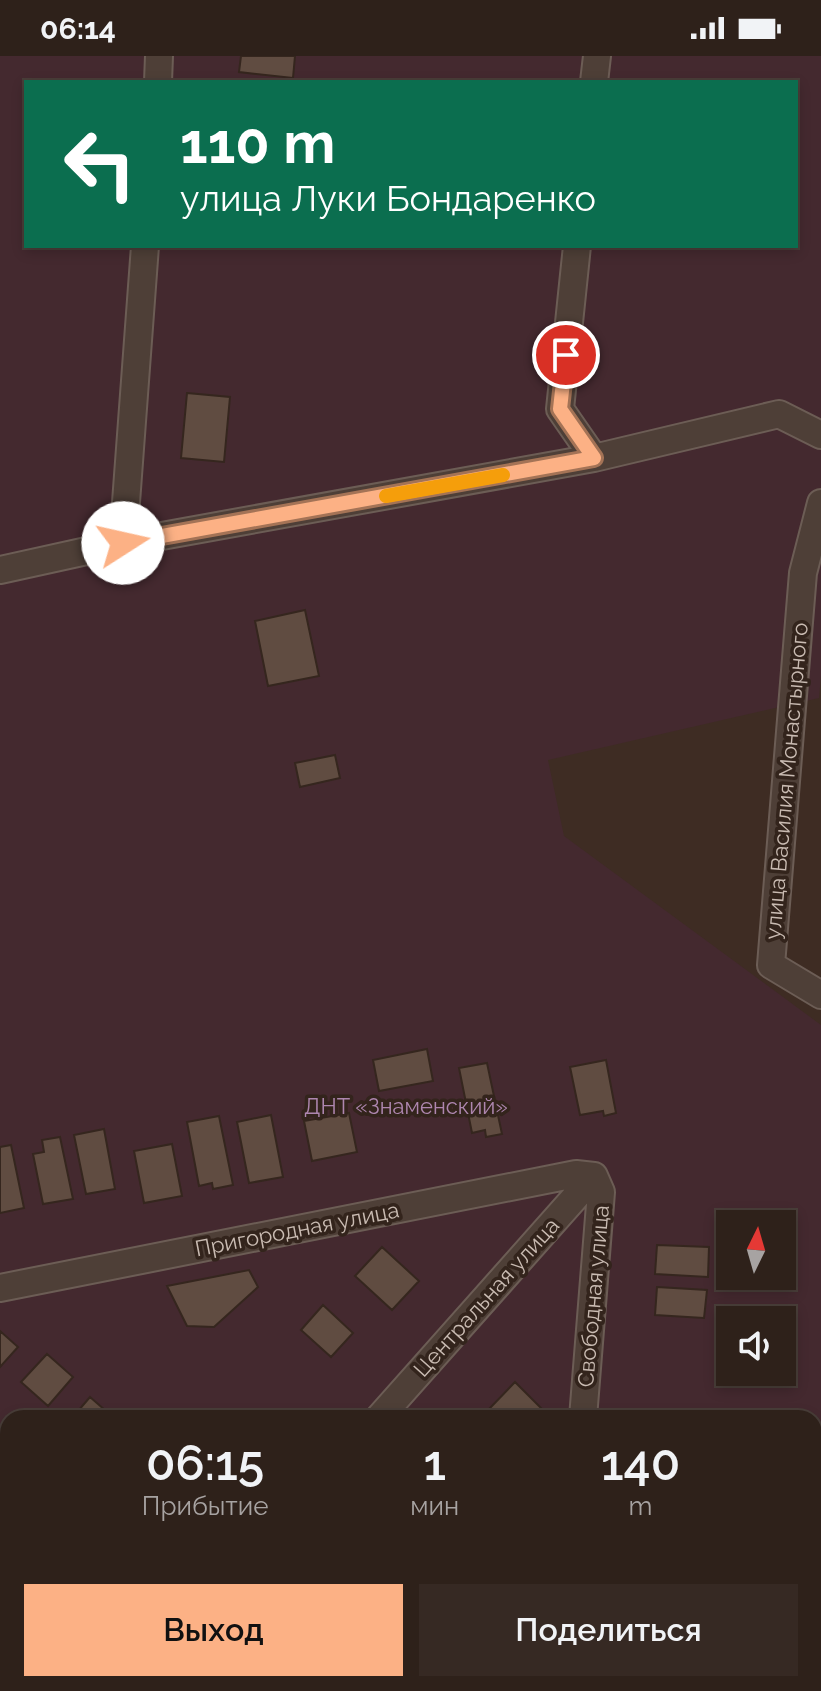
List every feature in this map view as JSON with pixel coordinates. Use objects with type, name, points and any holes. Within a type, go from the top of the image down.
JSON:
[{"type":"street","points":[[158,80],[159,56]]},
{"type":"street","points":[[594,80],[597,56]]},
{"type":"street","points":[[123,543],[145,248]]},
{"type":"street","points":[[577,248],[560,409],[594,458]]},
{"type":"street","points":[[0,570],[123,543],[594,458],[779,414],[821,435]]},
{"type":"street","name":"улица Василия Монастырного","points":[[821,503],[803,573],[771,965],[821,995]]},
{"type":"street","name":"Пригородная улица","points":[[0,1288],[576,1174],[594,1176]]},
{"type":"street","name":"Центральная улица","points":[[386,1410],[594,1176]]},
{"type":"street","name":"Свободная улица","points":[[584,1410],[601,1192],[594,1176]]},
{"type":"green space","name":"ДНТ «Знаменский»","points":[[0,56],[821,56],[819,698],[548,760],[564,836],[821,1025],[821,1410],[0,1410]]},
{"type":"building","points":[[241,56],[295,56],[293,78],[239,72]]},
{"type":"building","points":[[187,393],[230,397],[224,462],[181,458]]},
{"type":"building","points":[[305,610],[319,676],[268,686],[255,621]]},
{"type":"building","points":[[335,755],[340,778],[300,787],[295,763]]},
{"type":"building","points":[[427,1049],[433,1081],[379,1091],[373,1060]]},
{"type":"building","points":[[606,1060],[616,1113],[604,1116],[603,1111],[580,1115],[570,1067]]},
{"type":"building","points":[[487,1063],[502,1134],[486,1137],[485,1130],[472,1133],[459,1068]]},
{"type":"building","points":[[349,1113],[357,1152],[312,1161],[304,1121]]},
{"type":"building","points":[[271,1115],[283,1177],[249,1183],[237,1122]]},
{"type":"building","points":[[219,1116],[233,1185],[213,1189],[212,1183],[199,1186],[187,1122]]},
{"type":"building","points":[[104,1129],[115,1189],[86,1194],[74,1135]]},
{"type":"building","points":[[60,1137],[73,1199],[43,1204],[33,1154],[44,1152],[42,1140]]},
{"type":"building","points":[[172,1144],[182,1196],[144,1203],[134,1151]]},
{"type":"building","points":[[11,1145],[24,1208],[0,1213],[0,1147]]},
{"type":"building","points":[[657,1245],[709,1247],[708,1277],[655,1274]]},
{"type":"building","points":[[382,1247],[419,1281],[392,1310],[355,1276]]},
{"type":"building","points":[[249,1270],[258,1287],[214,1327],[187,1326],[167,1286]]},
{"type":"building","points":[[657,1287],[707,1290],[704,1318],[655,1315]]},
{"type":"building","points":[[323,1305],[353,1333],[331,1357],[301,1330]]},
{"type":"building","points":[[0,1331],[18,1347],[0,1367]]},
{"type":"building","points":[[47,1354],[73,1377],[48,1406],[21,1382]]},
{"type":"building","points":[[515,1382],[543,1410],[492,1410],[490,1408]]},
{"type":"building","points":[[90,1397],[105,1410],[79,1410]]},
{"type":"slow traffic","points":[[386,496],[503,475]]},
{"type":"route","points":[[123,543],[594,458],[560,409],[566,355]]}]
